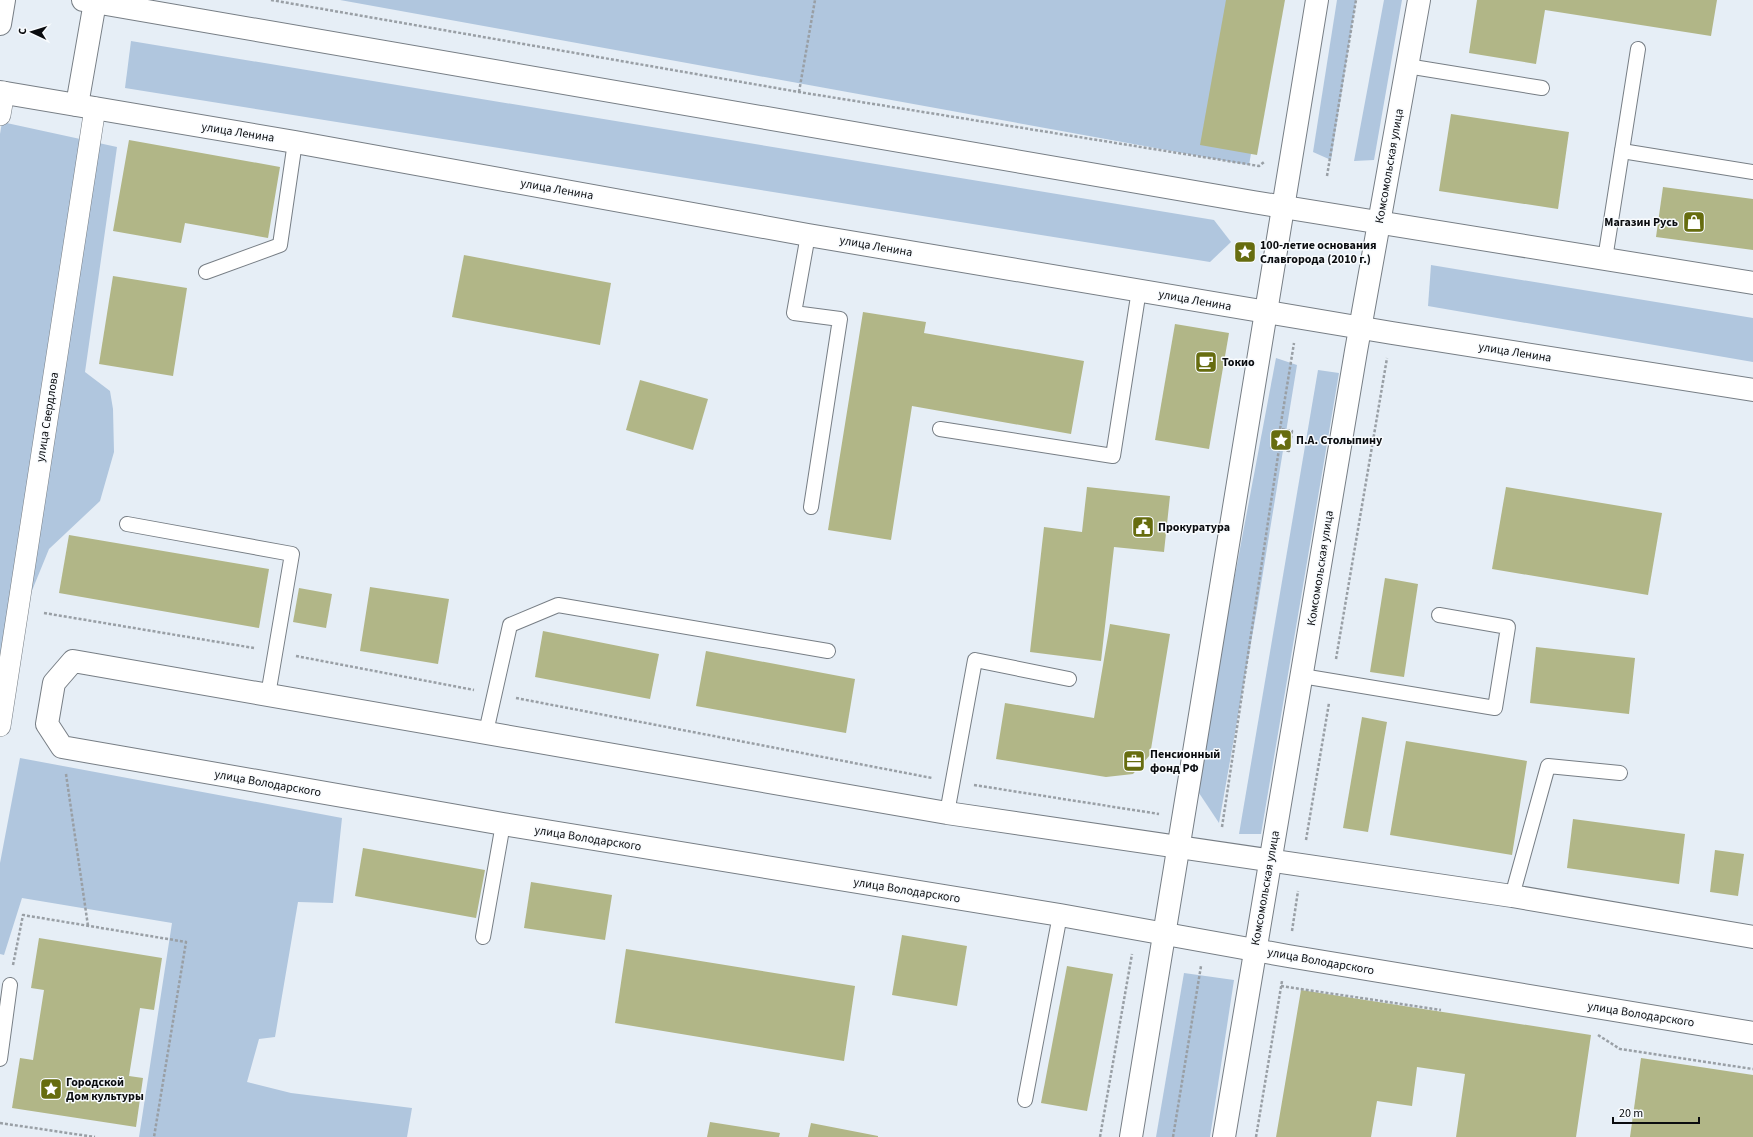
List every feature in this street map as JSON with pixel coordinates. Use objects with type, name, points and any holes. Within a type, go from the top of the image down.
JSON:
[{"type":"street","points":[[0,24],[4,0]]},
{"type":"street","points":[[1131,1137],[1180,847],[1317,0]]},
{"type":"street","name":"Комсомольская улица","points":[[1224,1137],[1360,328],[1419,0]]},
{"type":"street","points":[[86,107],[89,1],[1283,206],[1753,283]]},
{"type":"street","points":[[0,115],[2,92]]},
{"type":"street","name":"улица Ленина","points":[[2,92],[295,142],[808,235],[1360,328],[1753,390]]},
{"type":"street","name":"улица Свердлова","points":[[0,726],[18,608],[86,107]]},
{"type":"street","points":[[62,747],[47,724],[54,683],[73,661],[947,812],[1302,866],[1512,896],[1753,937]]},
{"type":"street","name":"улица Володарского","points":[[62,747],[503,824],[1060,915],[1164,935],[1753,1033]]},
{"type":"lane","points":[[1605,259],[1638,49]]},
{"type":"lane","points":[[1408,66],[1542,88]]},
{"type":"lane","points":[[206,272],[280,244],[295,142]]},
{"type":"lane","points":[[1622,151],[1753,172]]},
{"type":"lane","points":[[808,235],[794,313],[840,319],[812,507]]},
{"type":"lane","points":[[940,429],[1113,456],[1139,290]]},
{"type":"lane","points":[[128,524],[292,554],[268,695]]},
{"type":"lane","points":[[486,732],[510,625],[558,605],[828,651]]},
{"type":"lane","points":[[1302,676],[1495,708],[1508,627],[1439,614]]},
{"type":"lane","points":[[947,812],[975,660],[1069,679]]},
{"type":"lane","points":[[1512,896],[1548,766],[1620,773]]},
{"type":"lane","points":[[483,937],[503,824]]},
{"type":"lane","points":[[1025,1100],[1060,915]]},
{"type":"lane","points":[[0,1059],[10,985]]},
{"type":"path","points":[[271,0],[799,92],[1259,166],[1270,157]]},
{"type":"path","points":[[799,92],[815,0]]},
{"type":"path","points":[[1326,176],[1356,0]]},
{"type":"path","points":[[1222,829],[1279,449],[1289,451],[1292,431],[1280,429],[1295,340]]},
{"type":"path","points":[[1256,1137],[1281,986],[1288,956],[1332,681],[1387,356]]},
{"type":"path","points":[[18,608],[276,652],[953,782],[1184,818],[1229,830]]},
{"type":"path","points":[[62,747],[88,926]]},
{"type":"path","points":[[10,985],[23,915],[186,942],[154,1137]]},
{"type":"path","points":[[1100,1137],[1136,929]]},
{"type":"path","points":[[1173,1137],[1205,941]]},
{"type":"path","points":[[1281,986],[1446,1010]]},
{"type":"path","points":[[1594,1033],[1620,1049],[1753,1069]]},
{"type":"path","points":[[0,1123],[94,1137]]},
{"type":"shaded area","points":[[340,0],[1278,0],[1249,165]]},
{"type":"shaded area","points":[[1337,0],[1356,0],[1331,160],[1313,152]]},
{"type":"shaded area","points":[[1384,0],[1402,0],[1374,160],[1354,161]]},
{"type":"shaded area","points":[[131,41],[1214,220],[1231,242],[1210,262],[125,88]]},
{"type":"shaded area","points":[[2,122],[117,147],[85,372],[110,391],[113,409],[114,452],[100,501],[49,549],[31,593],[5,628],[0,663],[0,134]]},
{"type":"shaded area","points":[[1431,265],[1753,318],[1753,362],[1428,306]]},
{"type":"shaded area","points":[[1276,358],[1297,365],[1258,603],[1219,823],[1195,787]]},
{"type":"shaded area","points":[[1318,370],[1339,373],[1261,834],[1239,834]]},
{"type":"shaded area","points":[[20,758],[342,818],[333,903],[298,902],[275,1037],[259,1039],[247,1082],[291,1093],[412,1108],[407,1137],[139,1137],[172,923],[22,898],[4,955],[0,954],[0,863]]},
{"type":"shaded area","points":[[1184,973],[1234,980],[1210,1137],[1156,1137]]},
{"type":"building","points":[[1226,0],[1285,0],[1257,155],[1200,145]]},
{"type":"building","points":[[1477,0],[1717,0],[1711,36],[1545,10],[1536,64],[1469,53]]},
{"type":"building","points":[[1451,114],[1569,132],[1558,209],[1439,191]]},
{"type":"building","points":[[129,140],[280,167],[268,238],[185,223],[181,243],[113,231]]},
{"type":"building","points":[[1663,187],[1753,199],[1753,250],[1656,237]]},
{"type":"building","points":[[464,255],[611,283],[600,345],[452,317]]},
{"type":"building","points":[[113,276],[187,288],[173,376],[99,364]]},
{"type":"building","points":[[863,312],[926,322],[924,333],[1084,361],[1071,434],[912,406],[891,540],[828,530]]},
{"type":"building","points":[[1175,324],[1229,333],[1209,449],[1155,440]]},
{"type":"building","points":[[640,380],[708,399],[693,450],[626,430]]},
{"type":"building","points":[[1087,487],[1170,496],[1164,552],[1114,547],[1101,661],[1030,652],[1044,527],[1082,532]]},
{"type":"building","points":[[1506,487],[1662,513],[1648,595],[1492,569]]},
{"type":"building","points":[[69,535],[269,569],[259,628],[59,593]]},
{"type":"building","points":[[1385,578],[1418,584],[1404,677],[1370,672]]},
{"type":"building","points":[[370,587],[449,599],[438,664],[360,651]]},
{"type":"building","points":[[299,588],[332,594],[326,628],[293,622]]},
{"type":"building","points":[[1110,624],[1170,634],[1150,755],[1133,774],[1106,777],[996,759],[1005,703],[1094,718]]},
{"type":"building","points":[[543,631],[659,654],[650,699],[535,677]]},
{"type":"building","points":[[1536,647],[1635,658],[1629,714],[1530,703]]},
{"type":"building","points":[[706,651],[855,679],[846,733],[696,706]]},
{"type":"building","points":[[1362,717],[1387,722],[1368,832],[1343,828]]},
{"type":"building","points":[[1406,741],[1527,761],[1512,855],[1390,835]]},
{"type":"building","points":[[1573,819],[1685,834],[1679,884],[1567,868]]},
{"type":"building","points":[[363,848],[485,870],[476,918],[355,896]]},
{"type":"building","points":[[1715,850],[1744,854],[1738,896],[1710,892]]},
{"type":"building","points":[[531,882],[612,895],[605,940],[524,928]]},
{"type":"building","points":[[902,935],[967,946],[957,1006],[892,995]]},
{"type":"building","points":[[39,938],[162,958],[154,1010],[140,1008],[129,1076],[143,1078],[136,1127],[12,1108],[20,1058],[33,1060],[44,990],[31,988]]},
{"type":"building","points":[[626,949],[855,986],[844,1061],[615,1023]]},
{"type":"building","points":[[1067,966],[1113,974],[1087,1111],[1041,1103]]},
{"type":"building","points":[[1301,990],[1591,1035],[1576,1137],[1456,1137],[1465,1074],[1417,1067],[1412,1106],[1377,1101],[1371,1137],[1276,1137]]},
{"type":"building","points":[[1641,1058],[1753,1075],[1753,1137],[1630,1137]]},
{"type":"building","points":[[710,1122],[780,1133],[779,1137],[707,1137]]},
{"type":"building","points":[[811,1123],[878,1136],[878,1137],[808,1137]]},
{"type":"place","name":"Магазин Русь","points":[[1694,222]]},
{"type":"place","name":"100-летие основания Славгорода (2010 г.)","points":[[1245,252]]},
{"type":"place","name":"Токио","points":[[1206,362]]},
{"type":"place","name":"П.А. Столыпину","points":[[1281,440]]},
{"type":"place","name":"Прокуратура","points":[[1143,527]]},
{"type":"place","name":"Пенсионный фонд РФ","points":[[1134,761]]},
{"type":"place","name":"Городской Дом культуры","points":[[51,1089]]}]
